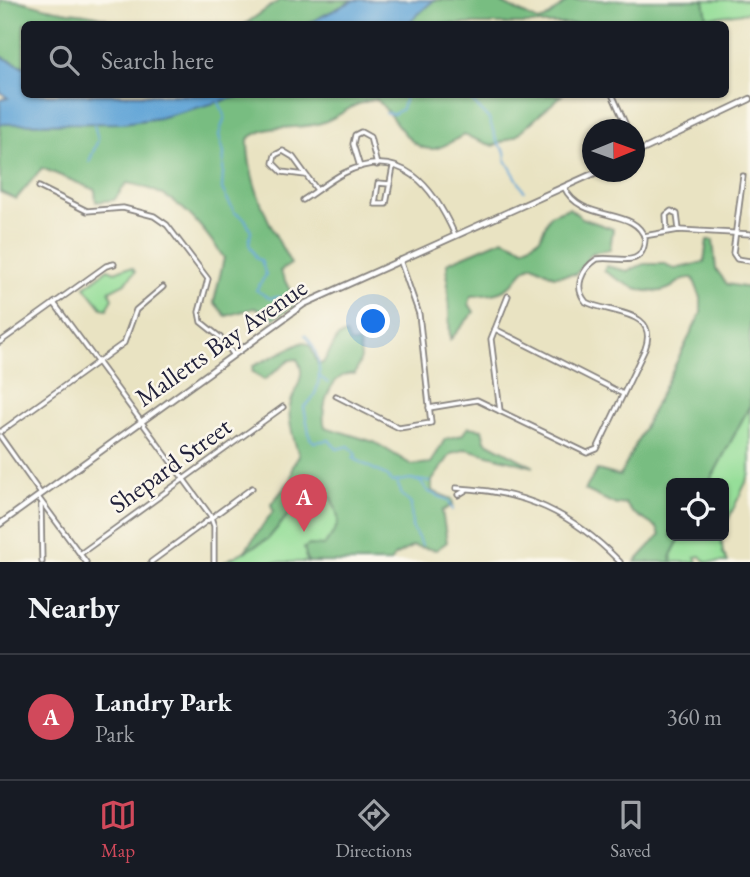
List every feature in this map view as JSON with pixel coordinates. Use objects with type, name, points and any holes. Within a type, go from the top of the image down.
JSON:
[{"type":"street","points":[[614,98],[623,119]]},
{"type":"street","points":[[645,149],[750,99]]},
{"type":"street","points":[[360,167],[352,142],[360,132],[370,138],[377,165]]},
{"type":"street","points":[[305,176],[279,170],[274,165],[274,156],[281,151],[290,154],[317,190]]},
{"type":"street","points":[[303,200],[342,174],[360,167],[393,167],[411,173],[429,187],[440,203],[454,235]]},
{"type":"street","points":[[390,184],[378,183],[375,204],[385,205],[390,184],[393,167]]},
{"type":"street","points":[[743,176],[734,255],[737,259],[750,261]]},
{"type":"street","name":"Malletts Bay Avenue","points":[[0,524],[40,498],[233,354],[316,297],[582,179]]},
{"type":"street","points":[[39,187],[86,211],[123,208],[148,213],[163,222],[208,279],[199,312],[201,322],[221,338],[233,354]]},
{"type":"street","points":[[429,408],[474,400],[591,453],[597,449],[646,347],[645,327],[632,314],[589,304],[581,295],[579,285],[588,267],[597,258],[624,261],[637,257],[643,249],[644,236],[634,223],[579,206],[564,187]]},
{"type":"street","points":[[667,231],[666,215],[672,210],[677,214],[679,230]]},
{"type":"street","points":[[644,236],[679,230],[750,234]]},
{"type":"street","points":[[336,396],[402,429],[430,424],[419,314],[400,259]]},
{"type":"street","points":[[0,342],[106,266],[114,264]]},
{"type":"street","points":[[86,562],[40,498],[0,434],[124,343],[136,310],[163,288]]},
{"type":"street","points":[[500,411],[491,342],[509,296]]},
{"type":"street","points":[[54,303],[212,518],[214,562]]},
{"type":"street","points":[[495,330],[624,394]]},
{"type":"street","name":"Shepard Street","points":[[80,554],[283,407]]},
{"type":"street","points":[[151,562],[253,488]]},
{"type":"street","points":[[456,488],[509,493],[557,511],[620,562]]},
{"type":"street","points":[[458,495],[468,488]]},
{"type":"street","points":[[40,498],[42,562]]},
{"type":"green space","points":[[0,0],[20,1],[111,21],[21,21],[21,66],[0,56]]},
{"type":"green space","points":[[280,0],[354,0],[313,21],[249,21]]},
{"type":"green space","points":[[434,0],[496,0],[538,21],[410,21]]},
{"type":"green space","points":[[569,0],[704,0],[708,21],[538,21],[545,19]]},
{"type":"green space","points":[[704,0],[750,0],[750,12],[706,18]]},
{"type":"green space","points":[[230,98],[559,98],[516,136],[493,146],[464,135],[437,148],[424,148],[401,130],[376,99],[359,104],[321,123],[264,130],[248,139],[251,171],[256,187],[275,235],[291,264],[280,271],[297,304],[273,319],[268,311],[254,308],[226,316],[214,302],[224,258],[205,231],[184,209],[159,193],[127,183],[114,200],[96,202],[95,190],[42,168],[16,199],[0,192],[0,124],[123,123],[159,118]]},
{"type":"green space","points":[[569,208],[582,218],[613,229],[610,250],[592,253],[576,274],[554,276],[533,265],[503,291],[471,296],[469,304],[474,312],[450,340],[447,263],[503,239],[524,248],[540,238],[550,215]]},
{"type":"green space","points":[[707,240],[713,240],[716,269],[727,284],[750,288],[750,405],[712,478],[666,478],[666,541],[678,541],[671,555],[672,562],[635,562],[660,535],[657,528],[632,512],[625,503],[616,505],[585,490],[597,470],[620,476],[701,313],[701,298],[693,278],[682,280],[668,289],[651,292],[634,288],[604,271],[606,266],[627,271],[644,264],[665,264],[675,269],[704,262]]},
{"type":"green space","points":[[133,268],[135,272],[125,283],[109,291],[113,299],[107,309],[102,308],[85,287],[108,269],[115,272]]},
{"type":"green space","points":[[346,334],[350,343],[359,343],[361,358],[355,374],[339,378],[333,384],[324,410],[325,427],[374,442],[412,465],[431,463],[445,439],[462,435],[468,427],[482,429],[485,441],[534,467],[466,449],[451,454],[432,481],[432,491],[452,499],[453,505],[442,511],[447,542],[436,550],[413,546],[394,556],[391,562],[308,562],[304,548],[309,545],[324,546],[338,522],[330,496],[323,495],[315,501],[297,504],[268,539],[244,552],[273,511],[271,504],[291,480],[293,465],[299,456],[289,412],[301,377],[297,359],[290,360],[264,380],[252,371],[253,366],[303,342],[310,345],[318,364],[323,363],[338,337]]},
{"type":"green space","points":[[750,405],[750,474],[729,518],[729,478],[712,478]]},
{"type":"green space","points":[[323,495],[330,496],[333,502],[338,516],[338,529],[325,546],[305,556],[308,562],[224,562],[268,539],[297,504],[315,501]]},
{"type":"green space","points":[[678,541],[722,541],[723,553],[728,562],[706,562],[700,556],[695,557],[697,562],[672,562],[671,555]]},
{"type":"water","points":[[354,0],[434,0],[410,21],[313,21]]},
{"type":"water","points":[[0,56],[21,66],[21,98],[233,98],[159,118],[123,123],[0,124],[0,99],[8,98],[0,92]]},
{"type":"waterway","points":[[386,113],[394,114],[402,109],[405,98]]},
{"type":"waterway","points":[[467,98],[489,119],[497,142],[505,152],[506,160],[524,191]]},
{"type":"waterway","points":[[218,100],[225,116],[219,135],[224,153],[222,189],[234,212],[245,219],[251,231],[249,244],[257,259],[261,260],[266,275],[256,290],[269,298],[280,297],[282,304]]},
{"type":"waterway","points":[[89,162],[98,140],[94,124]]},
{"type":"waterway","points":[[305,335],[315,352],[319,372],[316,392],[304,407],[310,438],[314,442],[329,440],[337,449],[349,446],[356,455],[353,458],[386,475],[392,482],[411,479],[421,482],[429,492],[448,500],[453,510]]},
{"type":"waterway","points":[[319,376],[328,383]]},
{"type":"waterway","points":[[417,480],[430,482]]},
{"type":"waterway","points":[[397,482],[402,495],[411,504],[412,527],[422,545]]},
{"type":"place","name":"Landry Park","points":[[304,532]]}]
